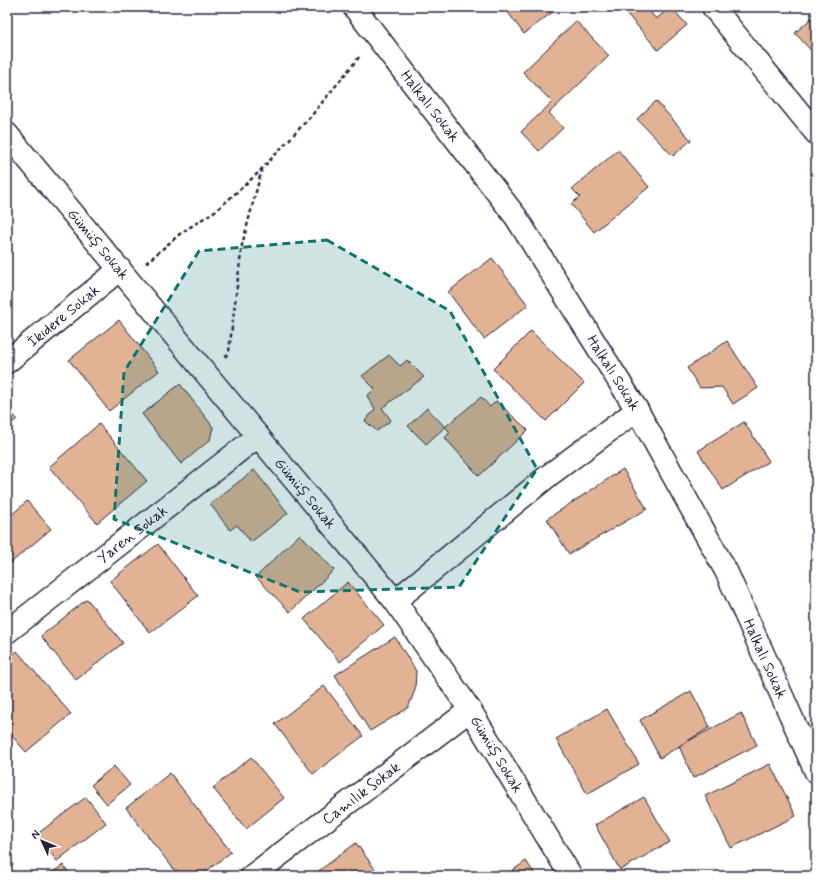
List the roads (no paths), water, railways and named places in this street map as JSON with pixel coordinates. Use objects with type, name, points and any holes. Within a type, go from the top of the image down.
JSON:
[{"type":"street","name":"Halkalı Sokak","points":[[354,7],[516,217],[637,410],[726,571],[816,772]]},
{"type":"street","points":[[713,7],[816,133]]},
{"type":"street","name":"Gümüş Sokak","points":[[7,134],[395,601],[470,710],[571,876]]},
{"type":"street","name":"İkidere Sokak","points":[[7,362],[124,274]]},
{"type":"street","points":[[395,601],[548,476],[637,410]]},
{"type":"street","name":"Yaren Sokak","points":[[7,632],[258,436]]},
{"type":"street","name":"Camılık Sokak","points":[[252,876],[470,710]]}]
